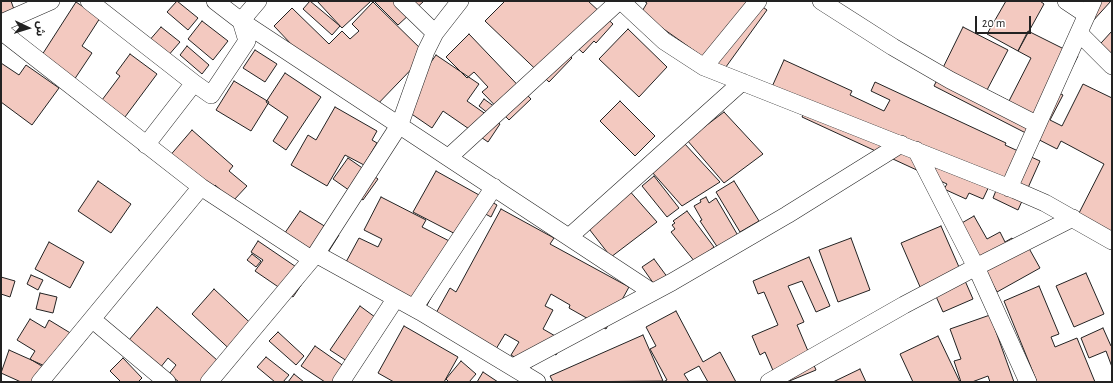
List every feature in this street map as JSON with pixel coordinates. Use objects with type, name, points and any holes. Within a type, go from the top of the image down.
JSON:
[{"type":"street","points":[[1,23],[51,1]]},
{"type":"street","points":[[89,1],[211,95],[247,41],[241,21]]},
{"type":"street","points":[[214,1],[241,21],[400,124],[652,292]]},
{"type":"street","points":[[241,21],[258,1]]},
{"type":"street","points":[[402,1],[435,33]]},
{"type":"street","points":[[208,382],[313,256],[400,124],[426,51],[435,33],[460,1]]},
{"type":"street","points":[[449,157],[620,1],[664,41],[704,67],[908,147],[1045,203],[1112,241]]},
{"type":"street","points":[[704,67],[758,1]]},
{"type":"street","points":[[822,1],[899,51],[1036,124]]},
{"type":"street","points":[[1009,188],[1036,124],[1090,8],[1066,1]]},
{"type":"street","points":[[1,31],[201,187],[313,256],[414,308],[537,382]]},
{"type":"street","points":[[1078,33],[1112,66]]},
{"type":"street","points":[[569,236],[742,82]]},
{"type":"street","points":[[146,145],[194,83]]},
{"type":"street","points":[[908,147],[976,266],[1028,382]]},
{"type":"street","points":[[513,367],[652,292],[908,147]]},
{"type":"street","points":[[40,382],[93,320],[201,187]]},
{"type":"street","points":[[414,308],[494,187]]},
{"type":"street","points":[[769,382],[976,266],[1073,218]]},
{"type":"street","points":[[341,382],[396,298]]},
{"type":"street","points":[[93,320],[167,382]]},
{"type":"building","points":[[1,1],[11,1],[16,15],[1,20]]},
{"type":"building","points":[[177,1],[198,18],[188,30],[167,12]]},
{"type":"building","points":[[310,1],[340,26],[332,35],[303,9]]},
{"type":"building","points":[[317,1],[371,1],[342,28]]},
{"type":"building","points":[[374,1],[424,1],[398,25]]},
{"type":"building","points":[[505,1],[588,1],[613,24],[596,43],[594,41],[583,53],[567,38],[560,46],[572,58],[549,82],[485,21]]},
{"type":"building","points":[[644,1],[754,1],[767,10],[723,71],[641,13],[647,3]]},
{"type":"building","points":[[1006,1],[1040,1],[1044,4],[1018,51],[987,34]]},
{"type":"building","points":[[1065,1],[1111,1],[1091,23]]},
{"type":"building","points":[[76,2],[100,18],[82,46],[92,53],[74,80],[40,58]]},
{"type":"building","points":[[373,2],[426,54],[372,110],[292,45],[274,26],[292,8],[329,44],[342,31],[350,39],[359,31],[352,24]]},
{"type":"building","points":[[202,21],[228,41],[213,60],[188,39]]},
{"type":"building","points":[[161,27],[180,42],[167,57],[148,42]]},
{"type":"building","points":[[963,27],[1008,50],[987,90],[1009,101],[1031,58],[1018,51],[1028,31],[1078,56],[1059,93],[1063,95],[1050,120],[1062,126],[1083,84],[1112,98],[1112,238],[1076,219],[1104,164],[1061,141],[1057,149],[934,86]]},
{"type":"building","points":[[628,29],[667,67],[639,97],[599,59]]},
{"type":"building","points":[[1112,31],[1112,73],[1092,53]]},
{"type":"building","points":[[469,34],[531,99],[509,120],[482,92],[488,87],[474,72],[467,78],[446,57]]},
{"type":"building","points":[[187,46],[209,65],[202,74],[180,55]]},
{"type":"building","points":[[255,50],[277,64],[265,82],[243,68]]},
{"type":"building","points":[[130,54],[157,74],[122,121],[99,104],[120,76],[116,73]]},
{"type":"building","points":[[436,55],[479,84],[467,101],[500,124],[488,142],[443,111],[432,128],[400,106]]},
{"type":"building","points":[[784,60],[852,91],[850,95],[884,111],[890,100],[871,91],[875,82],[1006,143],[1005,145],[1040,161],[1018,210],[993,198],[999,183],[992,180],[983,199],[969,193],[966,199],[944,189],[947,184],[802,117],[803,115],[767,98]]},
{"type":"building","points":[[1,63],[19,75],[26,65],[59,88],[32,125],[1,102]]},
{"type":"building","points":[[285,73],[321,97],[286,150],[273,141],[288,117],[266,102]]},
{"type":"building","points":[[234,81],[269,102],[251,131],[216,110]]},
{"type":"building","points":[[484,99],[495,107],[489,114],[479,106]]},
{"type":"building","points":[[620,101],[655,136],[635,156],[600,121]]},
{"type":"building","points":[[335,107],[377,131],[372,140],[377,143],[364,165],[345,155],[327,186],[291,165],[308,135],[316,140]]},
{"type":"building","points":[[724,112],[763,154],[724,183],[687,140]]},
{"type":"building","points":[[192,130],[233,166],[229,171],[247,186],[233,201],[215,185],[208,193],[168,158]]},
{"type":"building","points":[[684,143],[720,182],[682,206],[652,172]]},
{"type":"building","points":[[348,158],[378,179],[363,200],[333,179]]},
{"type":"building","points":[[436,171],[497,205],[491,217],[478,210],[467,240],[413,212]]},
{"type":"building","points":[[654,176],[679,208],[667,217],[642,186]]},
{"type":"building","points":[[98,181],[131,204],[111,233],[78,211]]},
{"type":"building","points":[[734,181],[759,221],[740,232],[716,192]]},
{"type":"building","points":[[627,188],[657,222],[611,257],[586,225]]},
{"type":"building","points":[[381,197],[426,220],[422,227],[459,246],[426,307],[346,262],[359,238],[378,247],[382,239],[364,230]]},
{"type":"building","points":[[706,197],[709,203],[716,198],[740,239],[718,248],[700,221],[702,220],[694,206]]},
{"type":"building","points":[[501,209],[554,238],[550,244],[629,287],[606,329],[569,308],[570,305],[551,294],[545,306],[553,310],[543,329],[564,341],[556,355],[542,347],[532,367],[511,355],[519,342],[505,334],[496,349],[431,322],[450,288],[456,292]]},
{"type":"building","points":[[300,211],[339,235],[320,265],[280,240]]},
{"type":"building","points":[[687,211],[714,247],[695,262],[671,232],[675,229],[672,225],[675,223],[673,221]]},
{"type":"building","points":[[974,216],[987,239],[1000,232],[1005,242],[1012,238],[1018,248],[1026,243],[1040,268],[997,292],[960,224]]},
{"type":"building","points":[[941,226],[973,299],[943,312],[934,292],[924,296],[901,243]]},
{"type":"building","points":[[851,238],[870,290],[838,302],[819,250]]},
{"type":"building","points":[[258,241],[308,275],[293,297],[255,271],[263,260],[251,252]]},
{"type":"building","points":[[49,242],[84,262],[70,288],[35,269]]},
{"type":"building","points":[[252,254],[261,261],[256,267],[247,260]]},
{"type":"building","points":[[809,257],[830,306],[816,312],[802,281],[788,286],[804,322],[797,325],[816,370],[787,382],[778,382],[765,352],[760,355],[752,336],[778,325],[764,292],[758,294],[753,281]]},
{"type":"building","points":[[654,259],[668,278],[656,287],[642,267]]},
{"type":"building","points":[[1086,273],[1104,314],[1074,327],[1056,286]]},
{"type":"building","points":[[31,275],[43,280],[38,290],[27,284]]},
{"type":"building","points":[[1,277],[15,281],[10,297],[1,294]]},
{"type":"building","points":[[1039,286],[1059,334],[1051,337],[1055,347],[1077,338],[1095,382],[1037,382],[1004,301]]},
{"type":"building","points":[[214,289],[260,332],[238,357],[192,314]]},
{"type":"building","points":[[40,293],[57,297],[53,313],[36,309]]},
{"type":"building","points":[[360,306],[379,320],[350,363],[330,350]]},
{"type":"building","points":[[157,307],[226,368],[215,382],[179,382],[169,374],[176,365],[168,358],[160,368],[129,340]]},
{"type":"building","points":[[676,311],[703,362],[720,352],[736,382],[708,382],[699,366],[684,374],[689,382],[663,382],[667,380],[650,349],[656,346],[646,327]]},
{"type":"building","points":[[990,315],[1014,382],[990,382],[988,376],[972,382],[961,382],[954,361],[961,359],[950,329]]},
{"type":"building","points":[[30,319],[45,328],[49,320],[72,334],[50,371],[30,359],[35,351],[17,340]]},
{"type":"building","points":[[404,326],[458,357],[444,382],[394,382],[378,373]]},
{"type":"building","points":[[1103,328],[1112,346],[1112,367],[1106,351],[1089,358],[1081,338]]},
{"type":"building","points":[[278,332],[304,356],[296,365],[269,341]]},
{"type":"building","points":[[643,335],[663,381],[553,382],[550,376]]},
{"type":"building","points":[[938,336],[960,382],[913,382],[900,354]]},
{"type":"building","points":[[315,346],[348,369],[339,382],[325,382],[301,366]]},
{"type":"building","points":[[9,350],[47,367],[41,382],[21,382],[1,373]]},
{"type":"building","points":[[266,357],[289,375],[283,382],[275,382],[257,367]]},
{"type":"building","points":[[123,358],[142,378],[138,382],[121,382],[110,371]]},
{"type":"building","points":[[461,361],[476,374],[469,382],[449,382],[446,379]]},
{"type":"building","points":[[860,369],[866,382],[833,382]]},
{"type":"building","points":[[483,372],[498,382],[477,382]]},
{"type":"building","points":[[294,374],[304,382],[288,382]]}]
